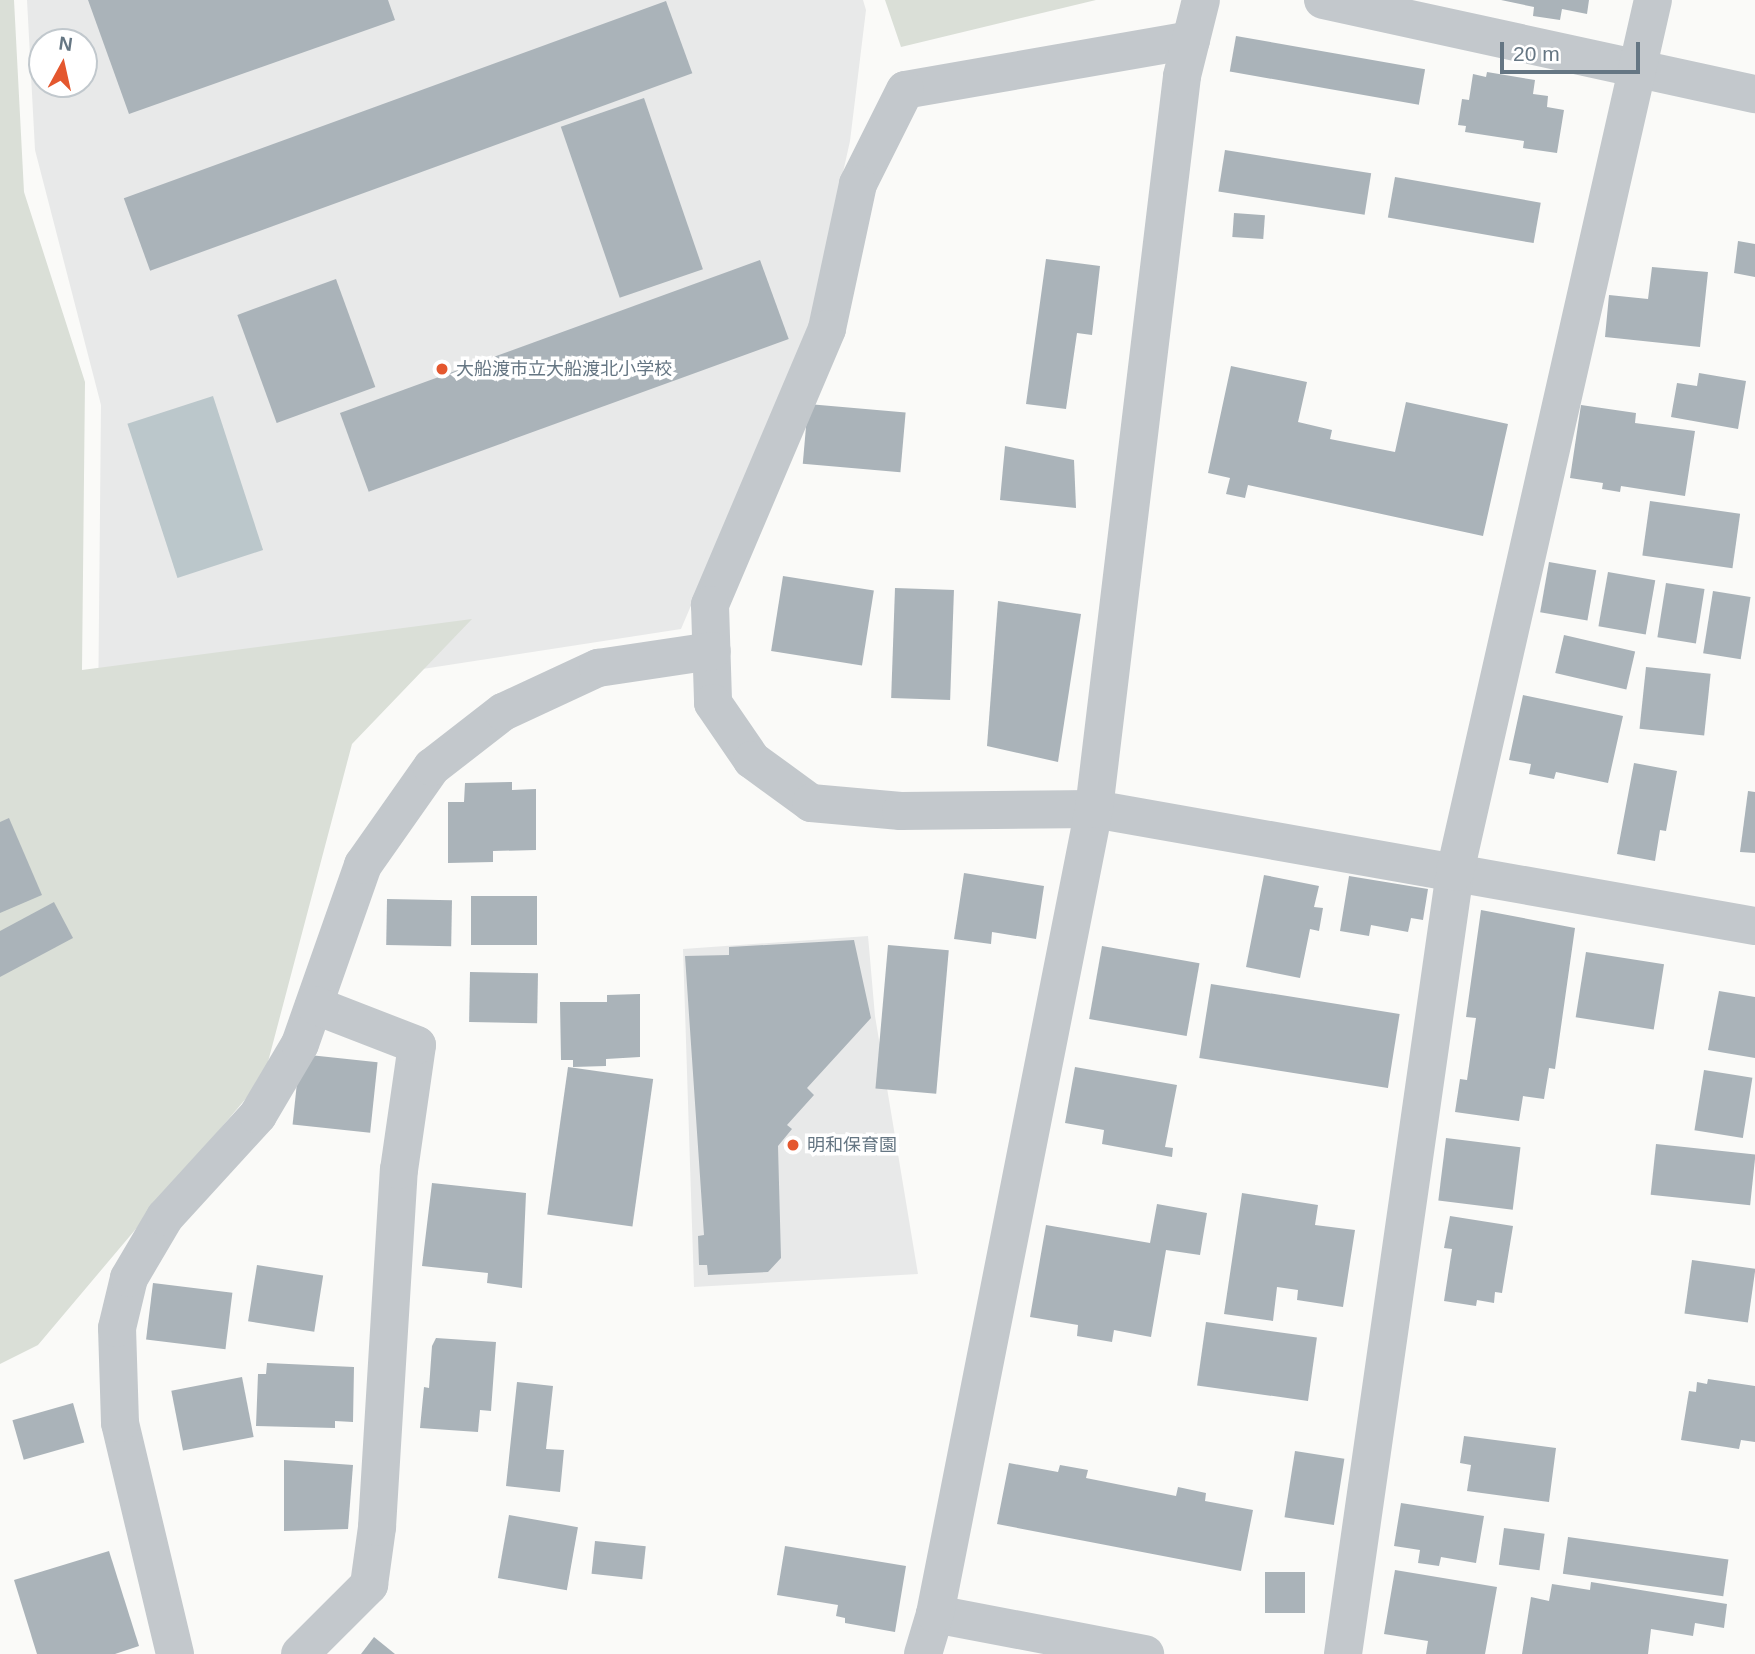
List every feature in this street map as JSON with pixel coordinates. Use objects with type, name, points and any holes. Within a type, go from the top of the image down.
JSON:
[{"type":"street","points":[[923,1654],[935,1614],[1094,809],[1182,76],[1201,0]]},
{"type":"street","points":[[1323,0],[1755,94]]},
{"type":"street","points":[[1343,1654],[1455,872],[1653,0]]},
{"type":"street","points":[[1191,40],[905,90],[858,184],[827,329],[710,605],[713,703],[751,760],[811,803],[901,811],[1094,809],[1755,926]]},
{"type":"street","points":[[175,1654],[120,1423],[117,1328],[129,1278],[165,1217],[258,1115],[300,1044],[363,865],[432,767],[503,712],[598,668],[712,651]]},
{"type":"street","points":[[299,1654],[369,1585],[377,1527],[399,1170],[417,1045],[314,1005]]},
{"type":"street","points":[[935,1614],[1145,1654]]},
{"type":"shaded area","points":[[0,0],[14,0],[24,192],[85,382],[82,670],[472,619],[352,744],[264,1077],[38,1345],[0,1364]]},
{"type":"shaded area","name":"大船渡市立大船渡北小学校","points":[[27,0],[863,0],[866,10],[850,141],[807,334],[681,629],[98,719],[101,405],[35,150],[32,98],[98,98],[98,28],[28,28]]},
{"type":"shaded area","points":[[885,0],[1096,0],[901,47]]},
{"type":"shaded area","points":[[213,396],[263,550],[177,578],[127,424]]},
{"type":"shaded area","name":"明和保育園","points":[[868,936],[875,1016],[918,1274],[694,1287],[683,949]]},
{"type":"building","points":[[88,0],[388,0],[395,20],[129,114]]},
{"type":"building","points":[[1501,0],[1589,0],[1587,14],[1562,9],[1560,20],[1533,16],[1534,7]]},
{"type":"building","points":[[666,1],[692,73],[150,271],[124,198]]},
{"type":"building","points":[[1236,36],[1425,69],[1419,105],[1230,71]]},
{"type":"building","points":[[1487,72],[1535,80],[1533,94],[1548,96],[1547,107],[1564,110],[1557,153],[1523,148],[1524,141],[1465,132],[1466,126],[1458,125],[1462,99],[1469,100],[1473,74],[1486,77]]},
{"type":"building","points":[[644,98],[703,269],[620,298],[561,127]]},
{"type":"building","points":[[1225,150],[1371,173],[1365,215],[1218,191]]},
{"type":"building","points":[[1395,177],[1541,203],[1534,243],[1388,217]]},
{"type":"building","points":[[1234,213],[1265,215],[1263,239],[1232,237]]},
{"type":"building","points":[[1738,241],[1755,244],[1755,277],[1734,273]]},
{"type":"building","points":[[1046,259],[1100,266],[1092,335],[1077,333],[1066,409],[1026,404]]},
{"type":"building","points":[[760,260],[789,339],[369,492],[340,413]]},
{"type":"building","points":[[1652,267],[1708,272],[1700,347],[1605,337],[1609,295],[1648,299]]},
{"type":"building","points":[[336,279],[375,387],[277,423],[237,315]]},
{"type":"building","points":[[1231,366],[1307,382],[1298,422],[1332,430],[1330,439],[1395,452],[1406,402],[1508,424],[1483,536],[1248,485],[1245,498],[1226,494],[1230,478],[1208,473]]},
{"type":"building","points":[[1699,373],[1746,381],[1738,429],[1671,417],[1677,383],[1697,386]]},
{"type":"building","points":[[808,404],[906,413],[900,472],[803,464]]},
{"type":"building","points":[[1581,405],[1636,413],[1635,423],[1695,431],[1685,496],[1621,486],[1620,492],[1602,489],[1603,483],[1570,478]]},
{"type":"building","points":[[1005,446],[1074,460],[1076,508],[1000,500]]},
{"type":"building","points":[[1650,501],[1740,514],[1732,568],[1642,555]]},
{"type":"building","points":[[1549,562],[1596,570],[1587,621],[1540,612]]},
{"type":"building","points":[[1608,572],[1655,580],[1646,634],[1598,626]]},
{"type":"building","points":[[783,576],[874,590],[862,665],[771,651]]},
{"type":"building","points":[[1666,583],[1705,589],[1696,643],[1657,637]]},
{"type":"building","points":[[895,588],[954,590],[950,700],[891,698]]},
{"type":"building","points":[[1713,591],[1751,597],[1741,659],[1703,653]]},
{"type":"building","points":[[998,601],[1081,614],[1058,762],[987,746]]},
{"type":"building","points":[[1564,635],[1635,651],[1626,689],[1555,673]]},
{"type":"building","points":[[1646,667],[1711,674],[1704,735],[1640,729]]},
{"type":"building","points":[[1523,695],[1623,716],[1608,783],[1556,772],[1554,779],[1529,774],[1531,764],[1509,760]]},
{"type":"building","points":[[1634,763],[1677,771],[1666,831],[1660,830],[1655,861],[1617,854]]},
{"type":"building","points":[[512,782],[512,790],[536,789],[536,850],[493,851],[493,862],[448,863],[448,802],[464,802],[465,783]]},
{"type":"building","points":[[1748,791],[1755,792],[1755,853],[1740,852]]},
{"type":"building","points":[[9,818],[42,895],[0,913],[0,822]]},
{"type":"building","points":[[964,873],[1044,886],[1036,939],[992,932],[991,944],[954,939]]},
{"type":"building","points":[[1264,875],[1319,886],[1314,907],[1323,908],[1319,931],[1310,929],[1300,978],[1246,967]]},
{"type":"building","points":[[1349,876],[1428,889],[1423,920],[1411,918],[1408,932],[1371,925],[1369,936],[1340,931]]},
{"type":"building","points":[[471,896],[537,896],[537,945],[471,945]]},
{"type":"building","points":[[387,899],[452,900],[451,946],[386,945]]},
{"type":"building","points":[[54,902],[73,938],[0,977],[0,931]]},
{"type":"building","points":[[1481,910],[1575,928],[1555,1069],[1549,1068],[1544,1099],[1523,1096],[1519,1121],[1455,1112],[1460,1079],[1467,1080],[1476,1018],[1466,1017]]},
{"type":"building","points":[[854,940],[871,1018],[807,1088],[814,1095],[787,1125],[792,1129],[778,1146],[781,1258],[768,1272],[708,1275],[707,1265],[699,1265],[698,1236],[704,1235],[685,956],[729,955],[729,947]]},
{"type":"building","points":[[888,945],[949,950],[936,1094],[875,1088]]},
{"type":"building","points":[[1102,946],[1199,963],[1187,1036],[1089,1019]]},
{"type":"building","points":[[1586,952],[1664,964],[1654,1030],[1576,1017]]},
{"type":"building","points":[[470,972],[538,973],[537,1023],[469,1022]]},
{"type":"building","points":[[1211,984],[1400,1014],[1388,1088],[1199,1058]]},
{"type":"building","points":[[1719,991],[1755,997],[1755,1058],[1708,1050]]},
{"type":"building","points":[[640,994],[640,1057],[606,1059],[606,1066],[573,1067],[573,1060],[561,1060],[560,1002],[607,1002],[607,995]]},
{"type":"building","points":[[300,1054],[378,1062],[370,1133],[293,1125]]},
{"type":"building","points":[[568,1067],[653,1079],[632,1227],[547,1215]]},
{"type":"building","points":[[1075,1067],[1177,1085],[1165,1147],[1173,1148],[1172,1157],[1102,1144],[1104,1130],[1065,1123]]},
{"type":"building","points":[[1704,1070],[1752,1078],[1743,1138],[1694,1130]]},
{"type":"building","points":[[1446,1138],[1520,1147],[1513,1210],[1438,1201]]},
{"type":"building","points":[[1656,1144],[1755,1154],[1750,1205],[1651,1195]]},
{"type":"building","points":[[432,1183],[526,1193],[522,1288],[487,1283],[488,1273],[422,1266]]},
{"type":"building","points":[[1242,1193],[1318,1205],[1315,1225],[1355,1230],[1343,1307],[1297,1300],[1298,1290],[1277,1287],[1273,1321],[1224,1314]]},
{"type":"building","points":[[1157,1204],[1207,1213],[1200,1255],[1166,1250],[1151,1337],[1114,1330],[1112,1342],[1077,1336],[1078,1325],[1030,1317],[1046,1225],[1150,1243]]},
{"type":"building","points":[[1450,1216],[1513,1226],[1502,1293],[1495,1292],[1494,1303],[1477,1300],[1476,1306],[1444,1301],[1452,1249],[1444,1248]]},
{"type":"building","points":[[1692,1260],[1755,1269],[1748,1322],[1684,1313]]},
{"type":"building","points":[[257,1265],[323,1275],[314,1332],[248,1321]]},
{"type":"building","points":[[153,1283],[232,1293],[225,1349],[146,1340]]},
{"type":"building","points":[[1206,1322],[1317,1338],[1308,1401],[1197,1385]]},
{"type":"building","points":[[436,1338],[496,1342],[491,1411],[480,1410],[478,1432],[420,1428],[424,1387],[429,1388],[432,1346]]},
{"type":"building","points":[[267,1363],[354,1367],[353,1422],[335,1421],[335,1428],[256,1426],[258,1374],[266,1374]]},
{"type":"building","points":[[242,1377],[254,1437],[183,1451],[171,1391]]},
{"type":"building","points":[[1708,1379],[1755,1386],[1755,1442],[1741,1440],[1739,1449],[1681,1440],[1689,1391],[1696,1392],[1697,1382],[1707,1384]]},
{"type":"building","points":[[517,1382],[553,1386],[546,1449],[564,1450],[560,1492],[506,1486]]},
{"type":"building","points":[[73,1403],[84,1442],[24,1460],[12,1420]]},
{"type":"building","points":[[1464,1436],[1556,1448],[1549,1502],[1467,1491],[1471,1465],[1460,1463]]},
{"type":"building","points":[[1295,1451],[1344,1459],[1334,1525],[1285,1517]]},
{"type":"building","points":[[284,1460],[353,1465],[348,1529],[284,1531]]},
{"type":"building","points":[[1009,1463],[1058,1472],[1060,1465],[1088,1470],[1086,1478],[1176,1496],[1178,1487],[1206,1493],[1205,1501],[1253,1510],[1241,1571],[997,1524]]},
{"type":"building","points":[[1401,1503],[1484,1516],[1476,1563],[1441,1557],[1439,1566],[1418,1563],[1420,1550],[1394,1546]]},
{"type":"building","points":[[509,1515],[578,1527],[567,1590],[498,1578]]},
{"type":"building","points":[[1504,1528],[1545,1534],[1539,1570],[1499,1565]]},
{"type":"building","points":[[1568,1537],[1728,1560],[1723,1596],[1563,1574]]},
{"type":"building","points":[[595,1541],[646,1546],[642,1579],[592,1574]]},
{"type":"building","points":[[785,1546],[906,1566],[895,1632],[845,1623],[845,1618],[836,1616],[838,1605],[777,1595]]},
{"type":"building","points":[[109,1551],[139,1646],[115,1654],[37,1654],[14,1580]]},
{"type":"building","points":[[1395,1570],[1497,1587],[1485,1654],[1426,1654],[1428,1641],[1384,1634]]},
{"type":"building","points":[[1265,1572],[1305,1572],[1305,1613],[1265,1613]]},
{"type":"building","points":[[1591,1582],[1727,1604],[1724,1628],[1695,1623],[1693,1636],[1651,1629],[1648,1654],[1522,1654],[1531,1597],[1549,1601],[1552,1584],[1590,1590]]},
{"type":"building","points":[[374,1637],[395,1654],[361,1654]]},
{"type":"place","name":"大船渡市立大船渡北小学校","points":[[442,369]]},
{"type":"place","name":"明和保育園","points":[[793,1145]]}]
